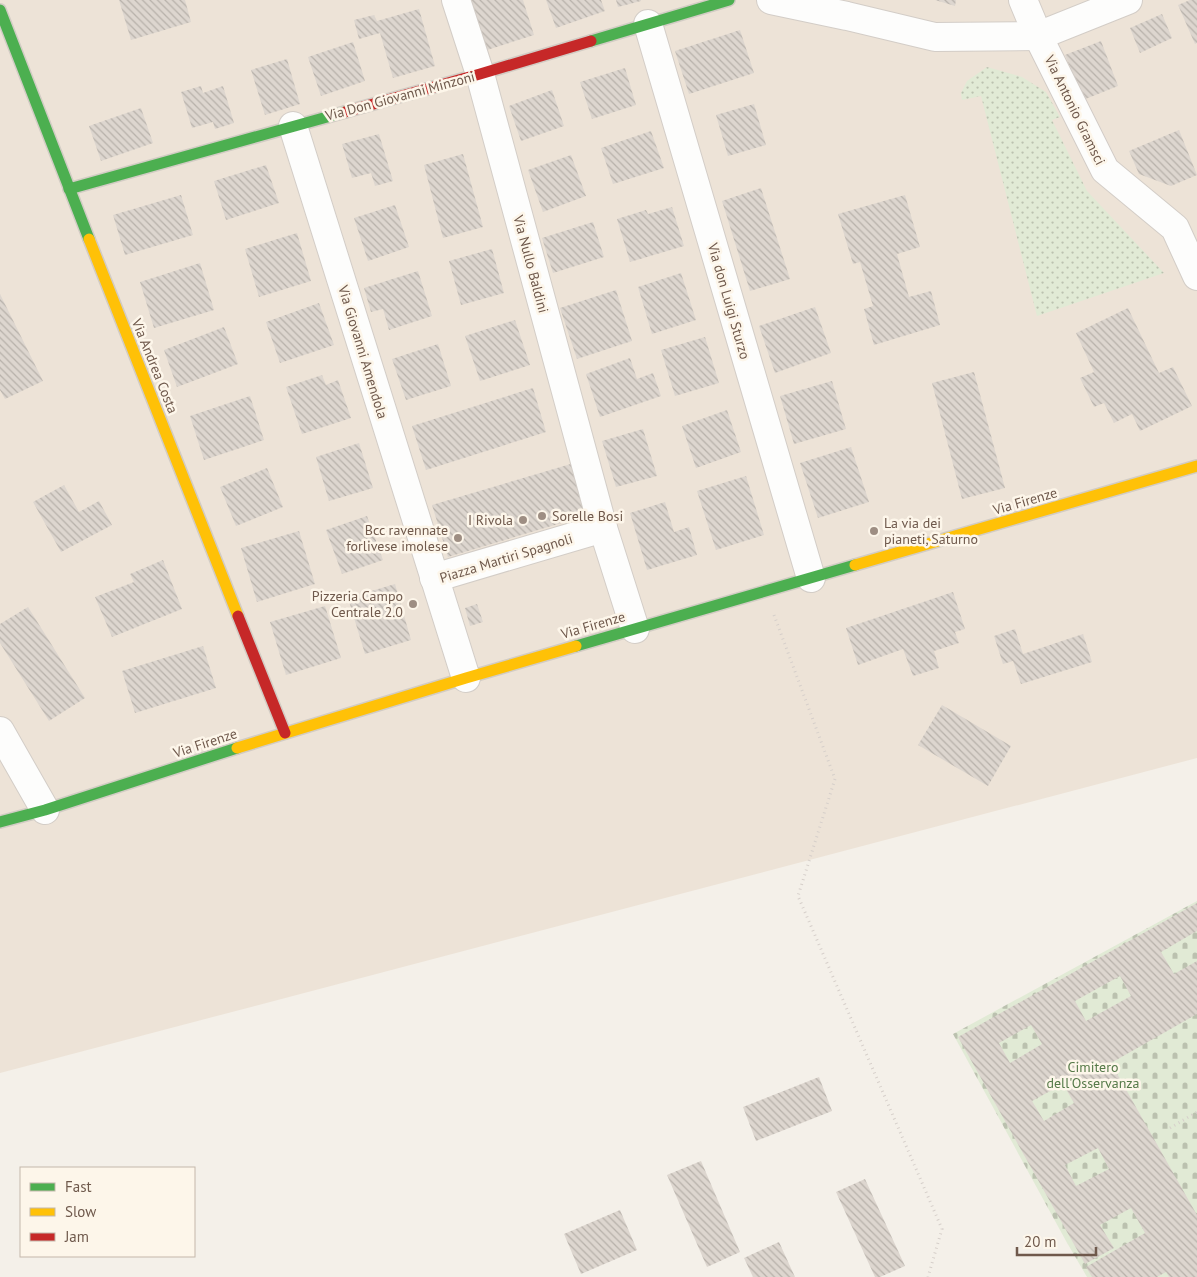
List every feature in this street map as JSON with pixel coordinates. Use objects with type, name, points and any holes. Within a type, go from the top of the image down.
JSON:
[{"type":"street","name":"Via Nullo Baldini","points":[[456,0],[480,74],[603,528]]},
{"type":"street","name":"Via Don Giovanni Minzoni","points":[[69,189],[480,74],[729,0]]},
{"type":"street","points":[[771,0],[935,37],[1038,36],[1128,0]]},
{"type":"street","name":"Via Antonio Gramsci","points":[[1023,0],[1038,36],[1105,170],[1186,224],[1197,276]]},
{"type":"street","name":"Via Andrea Costa","points":[[0,10],[285,733]]},
{"type":"street","name":"Via don Luigi Sturzo","points":[[648,24],[812,578]]},
{"type":"street","name":"Via Giovanni Amendola","points":[[293,126],[434,578]]},
{"type":"street","name":"Via Firenze","points":[[0,822],[45,810],[285,733],[466,678],[1197,466]]},
{"type":"street","points":[[603,528],[635,629]]},
{"type":"street","name":"Piazza Martiri Spagnoli","points":[[466,678],[434,578],[603,528]]},
{"type":"street","points":[[0,730],[45,810]]},
{"type":"path","points":[[765,591],[836,779],[798,896],[942,1229],[928,1277]]},
{"type":"path","points":[[1170,1128],[1197,1112]]},
{"type":"shaded area","points":[[0,0],[1197,0],[1197,758],[0,1073]]},
{"type":"green space","points":[[987,67],[1022,77],[1046,92],[1060,117],[1052,120],[1087,191],[1164,273],[1037,316],[981,96],[962,100],[961,93],[967,81]]},
{"type":"green space","name":"Cimitero dell'Osservanza","points":[[1197,901],[1197,1277],[1087,1277],[953,1034]]},
{"type":"building","points":[[119,0],[185,0],[191,22],[131,40]]},
{"type":"building","points":[[471,0],[523,0],[534,35],[487,50]]},
{"type":"building","points":[[546,0],[601,0],[605,11],[556,28]]},
{"type":"building","points":[[616,0],[641,0],[641,1],[618,7]]},
{"type":"building","points":[[935,0],[956,0],[955,6]]},
{"type":"building","points":[[1190,0],[1197,0],[1197,43],[1195,44],[1178,5]]},
{"type":"building","points":[[419,9],[435,66],[393,78],[380,33],[359,39],[354,20],[374,15],[377,21]]},
{"type":"building","points":[[1162,14],[1172,38],[1140,53],[1130,28]]},
{"type":"building","points":[[740,30],[754,73],[689,94],[675,51]]},
{"type":"building","points":[[1101,41],[1118,86],[1083,100],[1065,55]]},
{"type":"building","points":[[353,42],[365,81],[321,96],[308,57]]},
{"type":"building","points":[[287,59],[300,104],[265,115],[251,70]]},
{"type":"building","points":[[625,68],[636,105],[592,119],[580,82]]},
{"type":"building","points":[[201,86],[203,93],[223,86],[234,123],[215,129],[213,122],[192,128],[181,92]]},
{"type":"building","points":[[552,90],[564,126],[521,141],[509,106]]},
{"type":"building","points":[[754,104],[766,145],[728,156],[716,115]]},
{"type":"building","points":[[141,108],[153,143],[101,161],[89,126]]},
{"type":"building","points":[[1179,130],[1197,175],[1171,186],[1139,174],[1129,151]]},
{"type":"building","points":[[651,131],[664,168],[613,184],[601,148]]},
{"type":"building","points":[[379,134],[393,181],[375,186],[371,173],[352,178],[342,144]]},
{"type":"building","points":[[463,154],[483,227],[443,238],[424,165]]},
{"type":"building","points":[[571,155],[586,196],[543,212],[528,170]]},
{"type":"building","points":[[266,165],[279,203],[226,220],[214,181]]},
{"type":"building","points":[[761,188],[790,279],[750,291],[722,201]]},
{"type":"building","points":[[181,195],[193,235],[125,255],[113,215]]},
{"type":"building","points":[[905,195],[920,247],[897,254],[909,297],[931,291],[940,325],[874,345],[864,309],[873,306],[860,262],[853,264],[838,214]]},
{"type":"building","points":[[395,205],[409,247],[368,261],[354,218]]},
{"type":"building","points":[[672,207],[684,246],[630,262],[617,219],[646,210],[648,214]]},
{"type":"building","points":[[593,222],[604,257],[553,273],[542,238]]},
{"type":"building","points":[[297,233],[311,281],[259,297],[245,249]]},
{"type":"building","points":[[492,249],[504,293],[461,305],[449,261]]},
{"type":"building","points":[[200,263],[214,310],[154,328],[140,282]]},
{"type":"building","points":[[418,271],[432,316],[389,330],[383,309],[371,312],[364,288]]},
{"type":"building","points":[[681,273],[696,320],[652,334],[638,287]]},
{"type":"building","points":[[616,290],[632,341],[577,359],[560,308]]},
{"type":"building","points":[[0,294],[43,381],[5,399],[0,390]]},
{"type":"building","points":[[319,303],[334,345],[280,363],[266,322]]},
{"type":"building","points":[[815,307],[831,353],[775,373],[759,326]]},
{"type":"building","points":[[1128,308],[1159,373],[1173,367],[1192,406],[1140,431],[1132,414],[1114,423],[1104,403],[1094,407],[1080,378],[1094,372],[1076,333]]},
{"type":"building","points":[[515,320],[530,365],[480,381],[465,336]]},
{"type":"building","points":[[224,327],[238,364],[177,387],[164,350]]},
{"type":"building","points":[[705,337],[719,383],[675,396],[661,350]]},
{"type":"building","points":[[438,344],[451,386],[406,400],[392,359]]},
{"type":"building","points":[[630,358],[637,379],[653,373],[661,396],[600,417],[586,374]]},
{"type":"building","points":[[974,372],[1005,488],[962,499],[932,383]]},
{"type":"building","points":[[322,375],[326,385],[338,380],[351,418],[302,434],[286,387]]},
{"type":"building","points":[[832,381],[846,429],[794,444],[780,396]]},
{"type":"building","points":[[533,388],[546,432],[426,470],[412,426]]},
{"type":"building","points":[[250,396],[264,440],[204,460],[190,416]]},
{"type":"building","points":[[727,410],[741,452],[696,468],[682,426]]},
{"type":"building","points":[[643,429],[657,476],[616,487],[602,441]]},
{"type":"building","points":[[359,443],[373,488],[329,501],[316,457]]},
{"type":"building","points":[[851,447],[869,502],[818,518],[800,463]]},
{"type":"building","points":[[574,463],[588,515],[448,557],[432,505]]},
{"type":"building","points":[[267,468],[283,507],[236,526],[220,487]]},
{"type":"building","points":[[746,476],[764,535],[716,550],[697,491]]},
{"type":"building","points":[[64,485],[79,512],[99,501],[112,525],[61,552],[33,502]]},
{"type":"building","points":[[665,502],[674,532],[689,527],[697,555],[647,570],[630,513]]},
{"type":"building","points":[[367,516],[383,560],[342,574],[326,530]]},
{"type":"building","points":[[299,531],[315,584],[257,602],[241,548]]},
{"type":"building","points":[[163,560],[182,609],[112,637],[95,597],[134,582],[130,574]]},
{"type":"building","points":[[395,584],[411,640],[365,654],[348,598]]},
{"type":"building","points":[[953,592],[965,629],[955,632],[959,643],[934,651],[939,668],[913,676],[903,649],[858,665],[846,628]]},
{"type":"building","points":[[477,604],[483,622],[470,626],[465,608]]},
{"type":"building","points":[[325,606],[341,658],[286,675],[270,622]]},
{"type":"building","points":[[28,607],[85,698],[49,721],[0,643],[0,624]]},
{"type":"building","points":[[1015,629],[1023,654],[1083,634],[1092,662],[1021,684],[1013,661],[1003,664],[994,636]]},
{"type":"building","points":[[203,646],[216,688],[135,713],[122,671]]},
{"type":"building","points":[[942,705],[1011,746],[988,786],[918,745]]},
{"type":"building","name":"Cimitero dell'Osservanza","points":[[1197,903],[1197,931],[1161,952],[1174,974],[1197,961],[1197,1014],[1111,1063],[1197,1215],[1197,1277],[1169,1277],[1166,1272],[1157,1277],[1092,1277],[1086,1267],[1145,1233],[1131,1208],[1100,1225],[1114,1248],[1085,1264],[958,1037]],"holes":[[[1120,976],[1131,996],[1086,1021],[1075,1001]],[[1031,1025],[1042,1044],[1010,1063],[999,1043]],[[1063,1084],[1074,1103],[1044,1121],[1032,1101]],[[1098,1148],[1109,1169],[1076,1186],[1065,1165]]]},
{"type":"building","points":[[819,1077],[832,1111],[756,1141],[743,1107]]},
{"type":"building","points":[[701,1161],[740,1252],[707,1267],[667,1175]]},
{"type":"building","points":[[865,1179],[905,1266],[880,1277],[875,1277],[836,1192]]},
{"type":"building","points":[[620,1210],[637,1250],[581,1274],[564,1234]]},
{"type":"building","points":[[779,1242],[795,1277],[753,1277],[744,1258]]},
{"type":"traffic: fast","points":[[591,41],[729,0]]},
{"type":"traffic: fast","points":[[0,10],[89,239]]},
{"type":"traffic: fast","points":[[69,189],[345,112]]},
{"type":"traffic: fast","points":[[576,646],[855,565]]},
{"type":"traffic: fast","points":[[0,822],[45,810],[237,748]]},
{"type":"traffic: slow","points":[[89,239],[238,616]]},
{"type":"traffic: slow","points":[[855,565],[1197,466]]},
{"type":"traffic: slow","points":[[237,748],[576,646]]},
{"type":"traffic: jam","points":[[345,112],[591,41]]},
{"type":"traffic: jam","points":[[238,616],[285,733]]},
{"type":"place","name":"Sorelle Bosi","points":[[542,516]]},
{"type":"place","name":"I Rivola","points":[[523,520]]},
{"type":"place","name":"La via dei pianeti, Saturno","points":[[874,531]]},
{"type":"place","name":"Bcc ravennate forlivese imolese","points":[[458,538]]},
{"type":"place","name":"Pizzeria Campo Centrale 2.0","points":[[413,604]]}]
